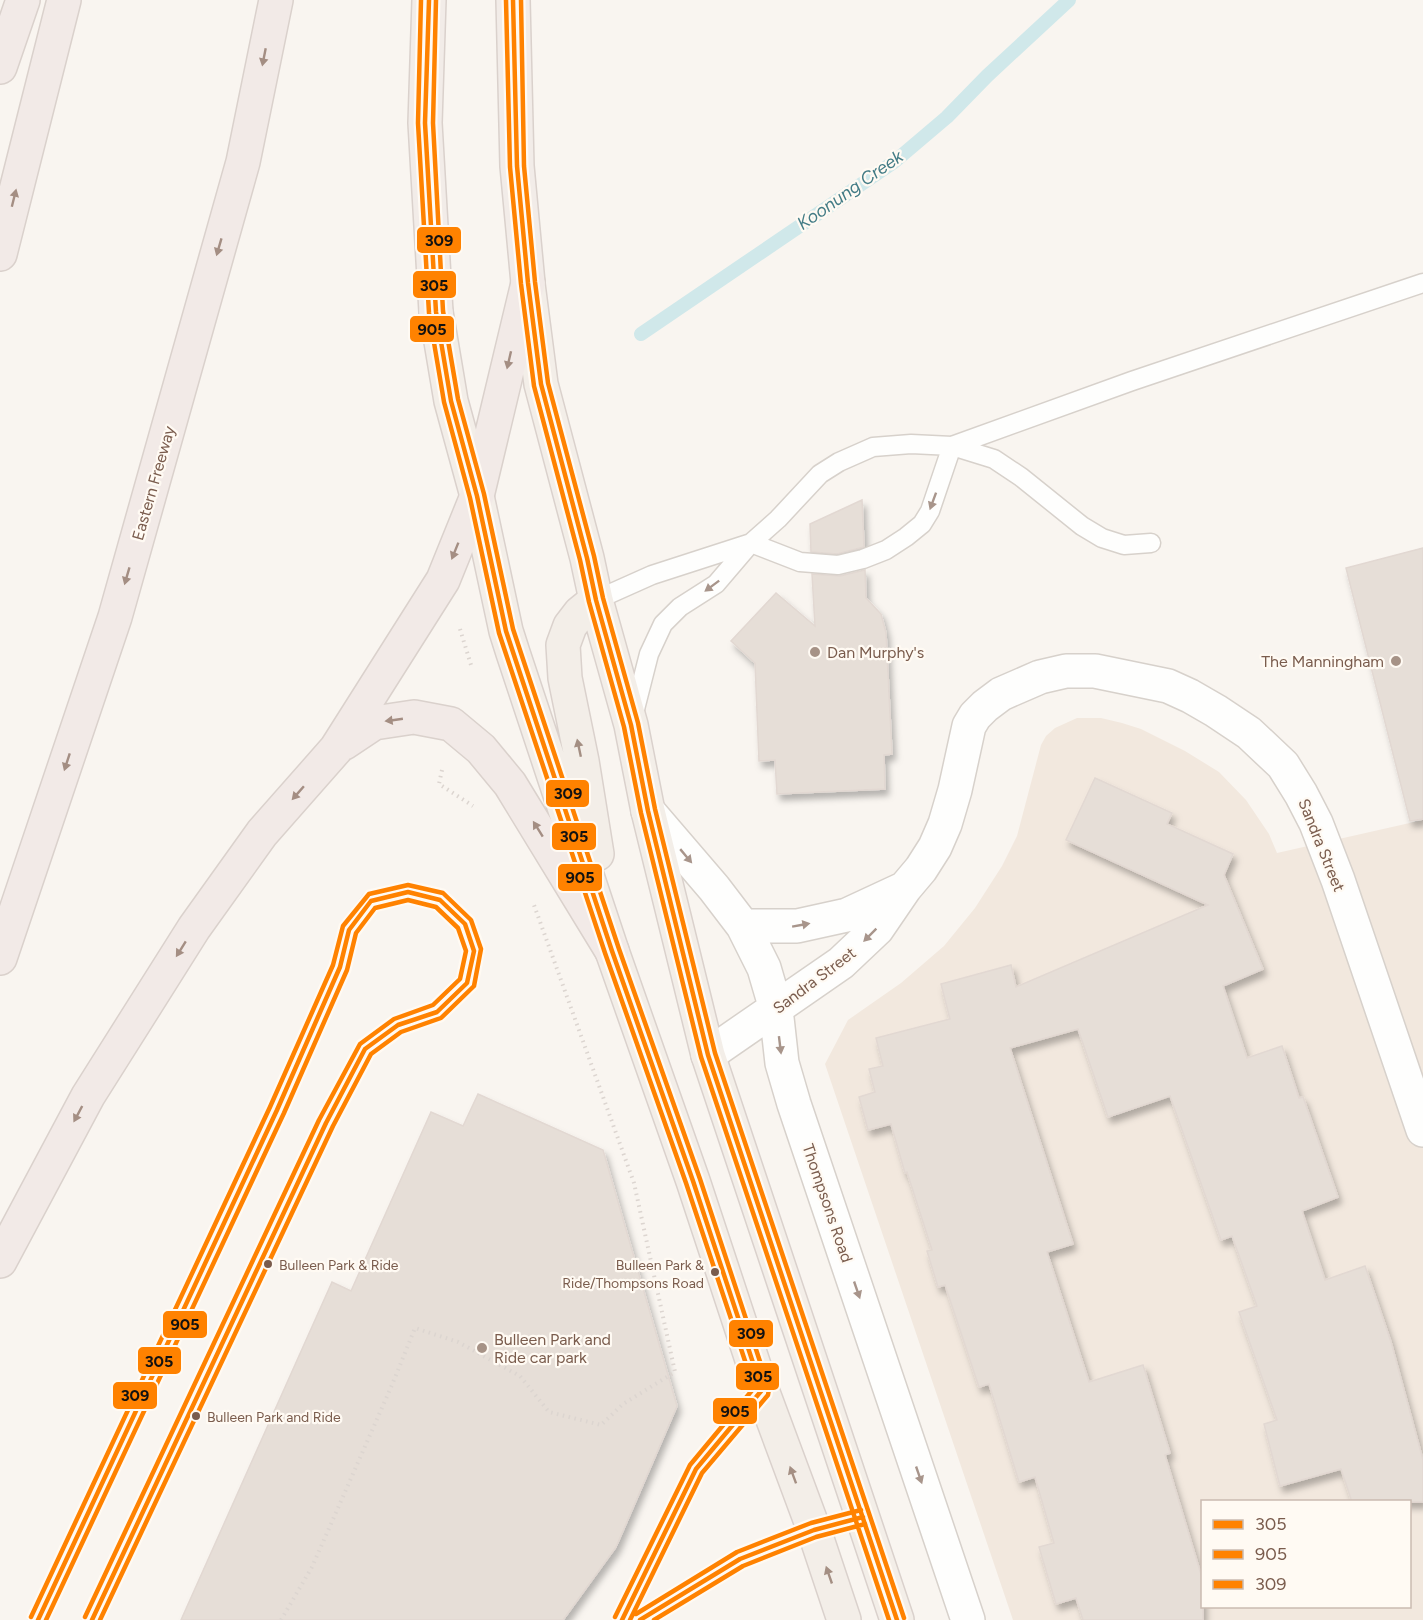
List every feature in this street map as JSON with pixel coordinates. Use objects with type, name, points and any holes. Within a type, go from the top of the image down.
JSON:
[{"type":"highway","points":[[0,67],[23,0]]},
{"type":"highway","points":[[0,254],[64,0]]},
{"type":"highway","name":"Eastern Freeway","points":[[0,958],[119,605],[243,162],[276,0]]},
{"type":"highway","points":[[429,0],[425,123],[435,312]]},
{"type":"highway","name":"Thompsons Road","points":[[513,0],[517,166],[528,283]]},
{"type":"highway","points":[[0,1261],[88,1096],[194,928],[262,833],[336,749],[443,580],[477,496],[528,283]]},
{"type":"highway","points":[[336,749],[374,723],[414,717],[451,724],[481,749],[510,784],[612,951]]},
{"type":"main road","name":"Thompsons Road","points":[[528,283],[541,384],[596,600],[631,725],[648,811],[708,1055],[897,1620]]},
{"type":"main road","points":[[435,312],[451,401],[477,496],[506,631],[612,951],[693,1181],[762,1390],[814,1530],[844,1620]]},
{"type":"main road","points":[[596,600],[580,613],[570,626],[563,645],[565,678],[582,761],[612,951]]},
{"type":"street","name":"Sandra Street","points":[[708,1055],[841,963],[877,929],[935,847],[956,790],[969,726],[985,706],[1001,694],[1041,677],[1066,671],[1095,671],[1168,686],[1190,696],[1249,733],[1283,765],[1316,823],[1338,880],[1423,1130]]},
{"type":"street","name":"Thompsons Road","points":[[648,811],[714,888],[743,926],[764,968],[776,1009],[782,1063],[794,1104],[968,1620]]},
{"type":"street","name":"Sandra Street","points":[[743,926],[797,926],[847,915],[904,888]]},
{"type":"lane","points":[[952,446],[1132,381],[1423,283]]},
{"type":"lane","points":[[631,725],[649,654],[663,624],[680,607],[717,584],[751,543],[778,519],[820,474],[839,462],[873,447],[911,444],[952,446],[994,459],[1022,477],[1082,526],[1102,538],[1124,545],[1150,543]]},
{"type":"lane","points":[[596,600],[652,575],[751,543],[800,562],[838,565],[886,550],[922,524],[930,511],[952,446]]},
{"type":"lane","points":[[38,1620],[277,1110],[340,967],[349,930],[371,901],[408,892],[440,900],[465,924],[474,951],[467,983],[437,1012],[398,1025],[365,1049],[326,1123],[92,1620]]},
{"type":"lane","points":[[622,1620],[696,1469],[762,1390]]},
{"type":"lane","points":[[640,1620],[740,1559],[814,1530],[863,1517]]},
{"type":"path","points":[[451,724],[439,784],[477,809]]},
{"type":"path","points":[[281,1620],[312,1567],[415,1328],[458,1341],[520,1376],[549,1412],[601,1425],[623,1404],[675,1372],[634,1183],[531,895]]},
{"type":"shaded area","points":[[1077,718],[1101,718],[1141,729],[1185,751],[1219,772],[1246,800],[1269,834],[1277,853],[1423,820],[1423,1620],[1013,1620],[825,1064],[848,1020],[901,983],[944,946],[975,908],[1002,866],[1017,836],[1041,745],[1046,736],[1055,728]]},
{"type":"building","points":[[862,500],[864,547],[837,554],[811,552],[810,524]]},
{"type":"building","name":"The Manningham","points":[[1423,548],[1423,819],[1410,821],[1346,568]]},
{"type":"building","name":"Dan Murphy's","points":[[865,570],[866,598],[881,614],[886,633],[892,754],[884,755],[885,789],[777,794],[775,760],[759,761],[755,663],[731,641],[776,593],[815,626],[812,574],[840,576]]},
{"type":"building","points":[[1095,778],[1172,813],[1167,824],[1233,854],[1224,875],[1263,969],[1223,986],[1247,1058],[1282,1046],[1299,1098],[1303,1097],[1338,1197],[1302,1211],[1325,1280],[1365,1266],[1391,1342],[1423,1460],[1423,1502],[1351,1500],[1341,1469],[1280,1486],[1264,1424],[1277,1420],[1239,1312],[1257,1306],[1232,1236],[1221,1240],[1170,1096],[1108,1117],[1078,1029],[1010,1048],[1073,1244],[1047,1252],[1089,1382],[1143,1365],[1170,1453],[1165,1455],[1201,1574],[1203,1620],[1083,1620],[1076,1598],[1056,1604],[1039,1547],[1054,1543],[1035,1477],[1019,1482],[989,1384],[979,1387],[945,1285],[938,1287],[927,1251],[932,1250],[907,1172],[905,1173],[891,1124],[868,1130],[859,1097],[875,1092],[869,1069],[883,1066],[876,1038],[950,1019],[941,984],[1011,965],[1016,987],[1208,905],[1066,840]]},
{"type":"building","name":"Bulleen Park and Ride car park","points":[[478,1094],[603,1150],[677,1406],[616,1547],[563,1620],[181,1620],[332,1282],[351,1291],[431,1112],[463,1126]]},
{"type":"waterway","name":"Koonung Creek","points":[[641,334],[894,162],[947,117],[987,76],[1069,0]]},
{"type":"transit line","name":"905","points":[[421,0],[418,123],[429,313],[444,402],[470,498],[499,633],[605,953],[686,1183],[754,1388],[690,1465],[615,1617]]},
{"type":"transit line","name":"305","points":[[429,0],[425,123],[436,312],[451,401],[477,496],[506,631],[612,951],[693,1181],[762,1390],[696,1469],[622,1620]]},
{"type":"transit line","name":"309","points":[[436,0],[433,123],[443,311],[458,399],[484,494],[513,629],[769,1389],[768,1395],[702,1473],[630,1620]]},
{"type":"transit line","name":"905","points":[[506,0],[510,167],[521,284],[534,386],[589,602],[624,727],[641,813],[701,1057],[889,1620]]},
{"type":"transit line","name":"305","points":[[513,0],[517,166],[528,283],[541,384],[596,600],[631,725],[648,811],[708,1055],[897,1620]]},
{"type":"transit line","name":"309","points":[[521,0],[524,166],[535,282],[548,383],[603,598],[638,723],[655,809],[715,1053],[904,1618]]},
{"type":"transit line","name":"309","points":[[31,1617],[270,1107],[333,965],[343,926],[369,894],[408,885],[443,893],[471,920],[481,949],[474,986],[441,1018],[401,1032],[371,1054],[333,1126],[100,1620]]},
{"type":"transit line","name":"305","points":[[38,1620],[277,1110],[340,967],[349,930],[371,901],[408,892],[440,900],[465,924],[474,951],[467,983],[437,1012],[398,1025],[365,1049],[326,1123],[92,1620]]},
{"type":"transit line","name":"905","points":[[46,1620],[284,1113],[347,970],[356,933],[375,908],[408,900],[436,907],[458,928],[466,951],[460,979],[433,1005],[394,1019],[360,1044],[319,1120],[85,1617]]},
{"type":"transit line","name":"309","points":[[636,1614],[737,1552],[811,1523],[861,1510]]},
{"type":"transit line","name":"305","points":[[640,1620],[740,1559],[814,1530],[863,1517]]},
{"type":"transit line","name":"905","points":[[654,1620],[743,1566],[816,1537],[865,1524]]},
{"type":"place","name":"Dan Murphy's","points":[[815,652]]},
{"type":"place","name":"The Manningham","points":[[1396,661]]},
{"type":"place","name":"Bulleen Park & Ride","points":[[268,1264]]},
{"type":"place","name":"Bulleen Park & Ride/Thompsons Road","points":[[715,1272]]},
{"type":"place","name":"Bulleen Park and Ride car park","points":[[482,1348]]},
{"type":"place","name":"Bulleen Park and Ride","points":[[196,1416]]}]
